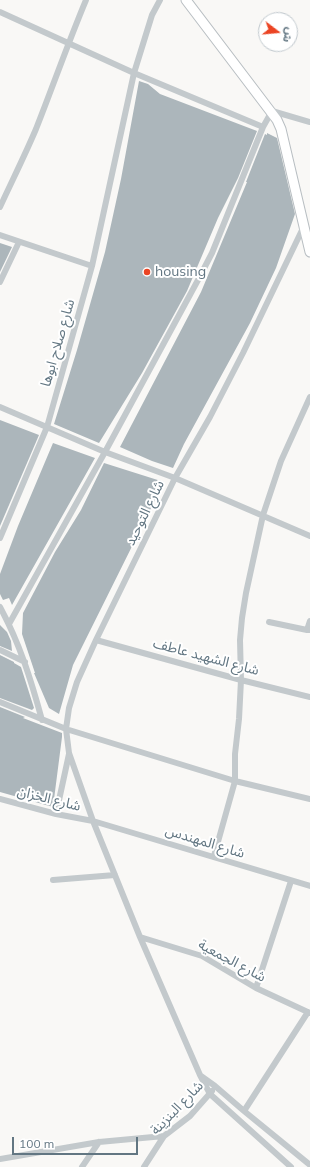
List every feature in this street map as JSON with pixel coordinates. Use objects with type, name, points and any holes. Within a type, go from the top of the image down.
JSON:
[{"type":"main road","points":[[186,0],[272,111],[277,120],[281,129],[310,249]]},
{"type":"street","points":[[0,207],[36,128],[86,0]]},
{"type":"street","name":"شارع صلاح ابوها","points":[[0,538],[47,427],[92,266],[134,74],[152,15],[160,0]]},
{"type":"street","points":[[0,12],[134,74],[263,127]]},
{"type":"street","points":[[9,624],[174,327],[212,253],[263,127],[272,111],[310,122]]},
{"type":"street","name":"شارع التوحيد","points":[[210,1094],[200,1075],[140,936],[93,821],[69,753],[66,729],[69,708],[77,682],[96,640],[175,478],[210,417],[243,353],[304,226]]},
{"type":"street","points":[[0,235],[92,266]]},
{"type":"street","points":[[0,282],[19,242]]},
{"type":"street","points":[[214,856],[234,781],[234,754],[239,718],[241,680],[240,640],[246,593],[263,515],[281,461],[310,396]]},
{"type":"street","points":[[0,407],[105,452],[175,478],[310,536]]},
{"type":"street","points":[[0,608],[9,624],[25,662],[42,720]]},
{"type":"street","points":[[269,622],[309,630],[310,621]]},
{"type":"street","name":"شارع الشهيد عاطف","points":[[96,640],[241,680],[310,697]]},
{"type":"street","points":[[0,650],[25,662]]},
{"type":"street","points":[[0,702],[66,729],[234,781],[310,799]]},
{"type":"street","points":[[56,814],[69,753]]},
{"type":"street","name":"شارع الخزان","points":[[0,799],[56,814],[93,821]]},
{"type":"street","name":"شارع المهندس","points":[[93,821],[310,886]]},
{"type":"street","points":[[53,880],[115,875]]},
{"type":"street","points":[[256,988],[291,881]]},
{"type":"street","name":"شارع الجمعية","points":[[140,936],[202,956],[256,988],[309,1012]]},
{"type":"street","points":[[244,1112],[309,1012]]},
{"type":"street","points":[[200,1075],[310,1165]]},
{"type":"street","name":"شارع البنزينة","points":[[144,1167],[164,1136],[190,1116],[210,1094],[215,1086]]},
{"type":"street","points":[[210,1094],[291,1167]]},
{"type":"street","points":[[0,1159],[98,1142],[164,1136]]},
{"type":"street","points":[[82,1167],[98,1142]]},
{"type":"building","name":"housing","points":[[139,81],[148,84],[160,94],[257,131],[238,178],[218,218],[187,291],[142,373],[99,443],[54,424],[105,252],[121,179]]},
{"type":"building","name":"housing","points":[[267,133],[277,138],[295,214],[276,268],[250,323],[184,444],[173,468],[152,461],[120,447],[201,292],[247,182],[265,134],[267,135]]},
{"type":"building","points":[[0,243],[12,247],[0,272]]},
{"type":"building","points":[[0,420],[39,435],[0,526]]},
{"type":"building","points":[[53,443],[95,458],[12,605],[9,598],[3,600],[0,594],[0,574],[18,526]]},
{"type":"building","points":[[104,463],[164,482],[73,665],[59,714],[49,708],[34,673],[22,634],[23,613],[55,552],[81,510]]},
{"type":"building","points":[[0,625],[7,632],[11,641],[12,651],[0,646]]},
{"type":"building","points":[[0,655],[21,667],[34,708],[32,710],[0,698]]},
{"type":"building","points":[[0,707],[25,717],[23,718],[62,733],[53,807],[0,792]]},
{"type":"place","name":"housing","points":[[147,272]]}]
